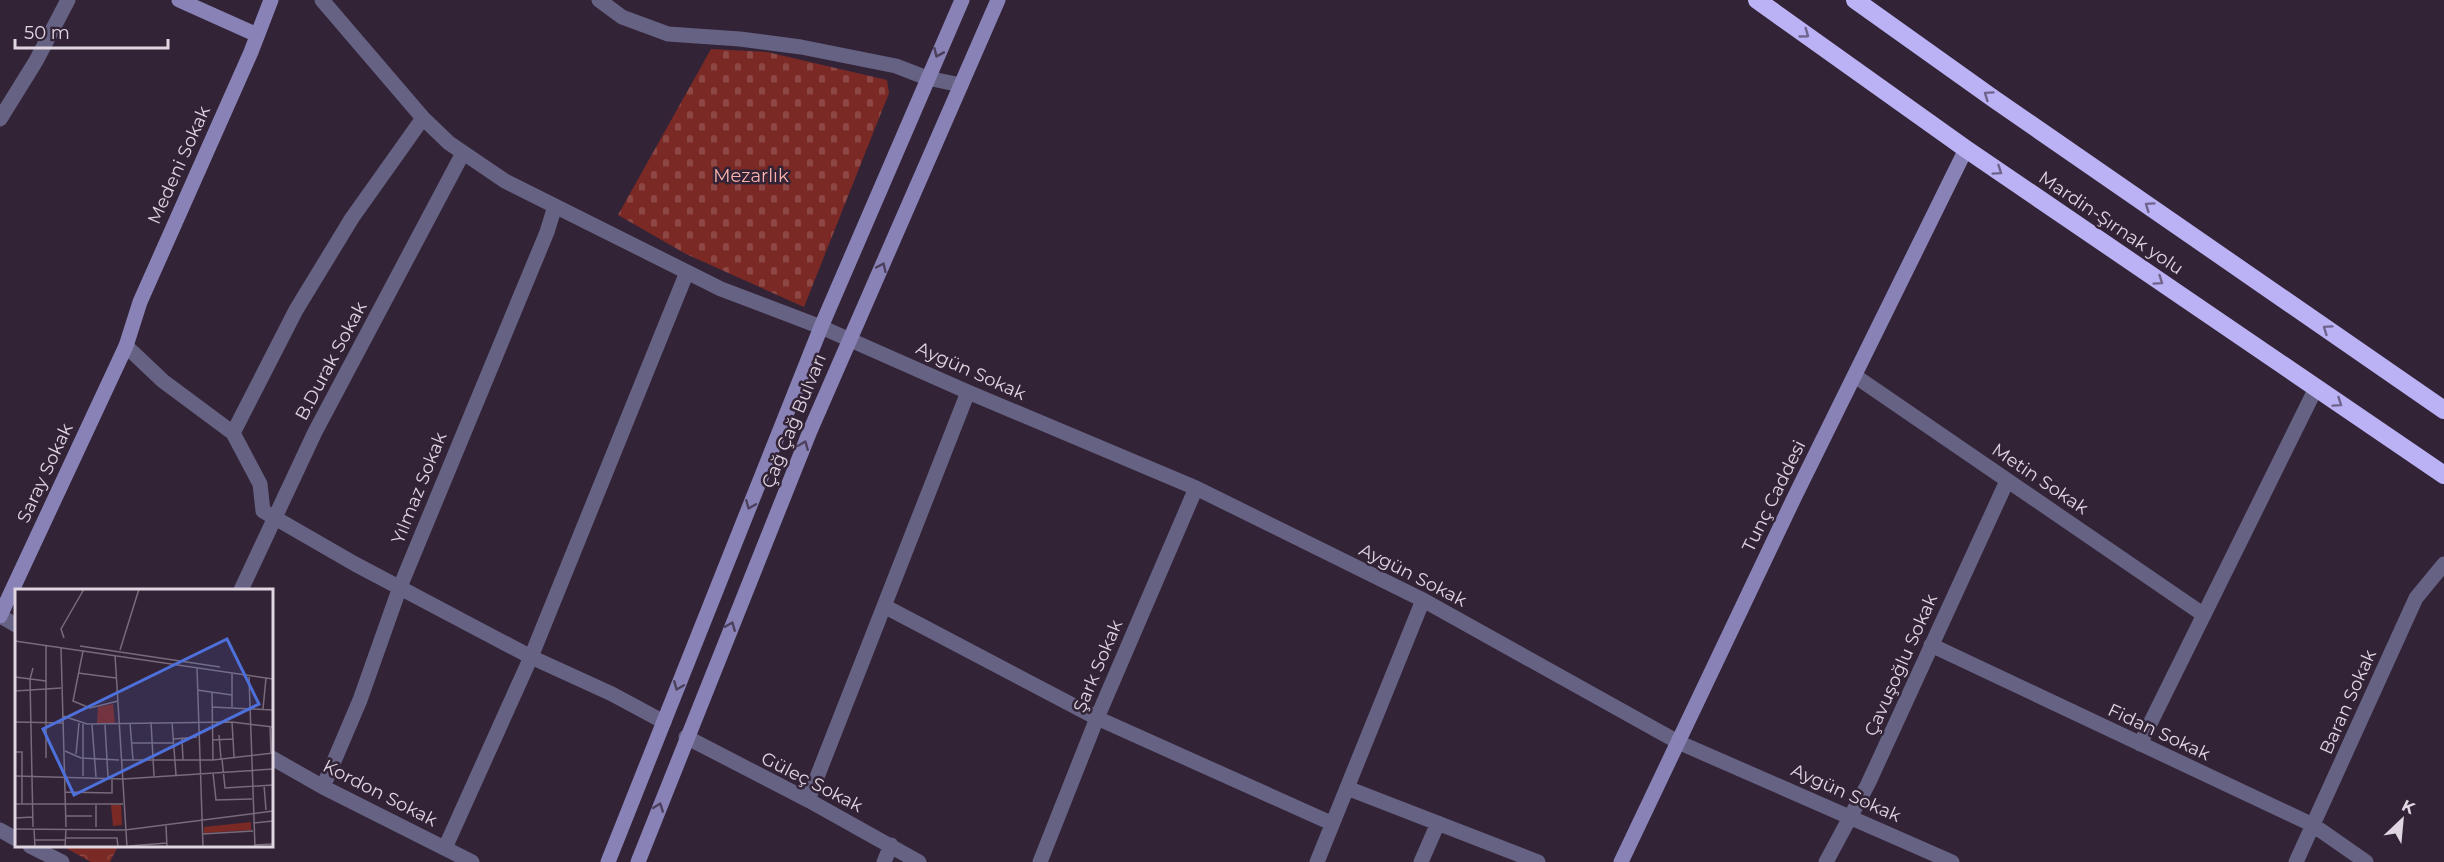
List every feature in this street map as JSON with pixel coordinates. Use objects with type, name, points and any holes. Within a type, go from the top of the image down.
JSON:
[{"type":"highway","name":"Mardin-Şırnak yolu","points":[[1757,0],[1966,149],[2444,475]]},
{"type":"highway","name":"Mardin-Şırnak yolu","points":[[1855,0],[1994,99],[2444,410]]},
{"type":"main road","points":[[179,0],[257,35]]},
{"type":"main road","name":"Medeni Sokak","points":[[126,346],[140,302],[271,0]]},
{"type":"main road","name":"Çağ Çağ Bulvarı","points":[[608,862],[821,327],[962,0]]},
{"type":"main road","name":"Çağ Çağ Bulvarı","points":[[638,862],[849,338],[908,210],[998,0]]},
{"type":"main road","name":"Tunç Caddesi","points":[[1621,862],[1966,149]]},
{"type":"main road","name":"Saray Sokak","points":[[0,616],[126,346]]},
{"type":"street","points":[[0,119],[36,61],[68,0]]},
{"type":"street","name":"Aygün Sokak","points":[[322,0],[423,118],[448,143],[505,181],[720,289],[849,338],[968,392],[1196,488],[1423,600],[1678,742],[1952,862]]},
{"type":"street","points":[[599,0],[622,17],[668,34],[740,39],[801,47],[896,66],[927,78],[961,85]]},
{"type":"street","points":[[233,433],[296,309],[352,218],[423,118]]},
{"type":"street","name":"B.Durak Sokak","points":[[242,589],[315,432],[463,153]]},
{"type":"street","name":"Yılmaz Sokak","points":[[323,787],[360,700],[400,587],[547,232],[555,206]]},
{"type":"street","points":[[445,848],[531,657],[687,272]]},
{"type":"street","points":[[126,346],[163,381],[233,433],[260,484],[263,511],[531,657],[612,694],[664,722]]},
{"type":"street","name":"Metin Sokak","points":[[1855,376],[2204,615]]},
{"type":"street","points":[[2140,744],[2316,388]]},
{"type":"street","points":[[808,801],[968,392]]},
{"type":"street","name":"Çavuşoğlu Sokak","points":[[1826,862],[1852,817],[2007,481]]},
{"type":"street","name":"Şark Sokak","points":[[1040,862],[1097,718],[1196,488]]},
{"type":"street","name":"Baran Sokak","points":[[2296,862],[2416,598],[2444,564]]},
{"type":"street","points":[[1317,862],[1423,600]]},
{"type":"street","points":[[884,606],[1097,718],[1331,823]]},
{"type":"street","points":[[0,616],[15,624]]},
{"type":"street","name":"Fidan Sokak","points":[[1931,645],[2313,825],[2366,862]]},
{"type":"street","name":"Güleç Sokak","points":[[686,738],[891,845],[919,862]]},
{"type":"street","name":"Kordon Sokak","points":[[273,759],[323,787],[472,862]]},
{"type":"street","points":[[1347,788],[1538,862]]},
{"type":"street","points":[[1421,862],[1438,823]]},
{"type":"street","points":[[0,830],[15,838]]},
{"type":"street","points":[[884,862],[891,845]]},
{"type":"street","points":[[32,847],[62,862]]},
{"type":"green space","name":"Mezarlık","points":[[711,49],[767,52],[887,80],[889,93],[804,307],[686,254],[618,215]]},
{"type":"green space","points":[[64,847],[118,847],[110,862],[91,862]]}]
